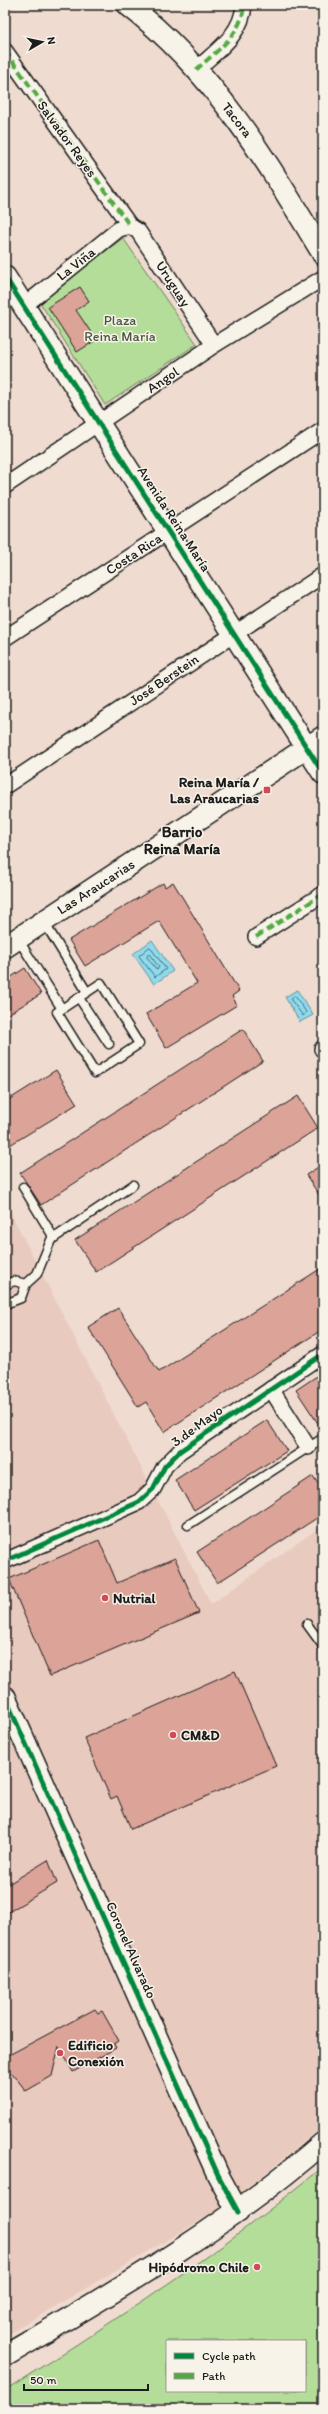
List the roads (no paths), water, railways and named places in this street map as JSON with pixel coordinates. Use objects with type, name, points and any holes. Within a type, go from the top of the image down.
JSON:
[{"type":"street","name":"Tacora","points":[[128,5],[170,40],[249,135],[323,254]]},
{"type":"street","points":[[196,70],[235,32],[242,20],[244,5]]},
{"type":"street","name":"Salvador Reyes","points":[[5,51],[130,226]]},
{"type":"street","name":"La Viña","points":[[24,306],[119,230],[130,226]]},
{"type":"street","name":"Uruguay","points":[[130,226],[138,231],[214,345]]},
{"type":"street","name":"Avenida Reina María","points":[[5,277],[234,634],[315,742],[323,773]]},
{"type":"street","name":"Angol","points":[[5,486],[214,345],[323,278]]},
{"type":"street","name":"Costa Rica","points":[[5,638],[323,430]]},
{"type":"street","name":"José Berstein","points":[[5,786],[323,575]]},
{"type":"street","name":"Las Araucarias","points":[[11,943],[315,742]]},
{"type":"street","points":[[256,937],[323,894]]},
{"type":"street","name":"3 de Mayo","points":[[5,1561],[139,1502],[153,1489],[165,1466],[180,1451],[323,1354]]},
{"type":"street","points":[[271,1389],[308,1447]]},
{"type":"street","name":"Coronel Alvarado","points":[[5,1697],[214,2168],[238,2212]]},
{"type":"street","points":[[5,2356],[172,2257],[238,2212],[323,2143]]},
{"type":"lane","points":[[43,921],[87,992]]},
{"type":"lane","points":[[11,943],[62,1009]]},
{"type":"lane","points":[[101,983],[138,1044],[95,1073],[57,1012],[87,992],[101,983]]},
{"type":"lane","points":[[79,998],[109,1044]]},
{"type":"lane","points":[[5,1304],[21,1298],[26,1284],[37,1274],[51,1240],[133,1185]]},
{"type":"lane","points":[[23,1187],[54,1238]]},
{"type":"lane","points":[[5,1285],[14,1281],[26,1284]]},
{"type":"lane","points":[[188,1525],[323,1438]]},
{"type":"lane","points":[[307,1624],[323,1646]]},
{"type":"water","points":[[152,940],[173,971],[154,984],[133,954]]},
{"type":"water","points":[[297,990],[313,1015],[300,1022],[285,997]]},
{"type":"place","name":"Reina María / Las Araucarias","points":[[267,790]]},
{"type":"place","name":"Nutrial","points":[[105,1598]]},
{"type":"place","name":"CM&D","points":[[173,1735]]},
{"type":"place","name":"Edificio Conexión","points":[[60,2053]]},
{"type":"place","name":"Hipódromo Chile","points":[[257,2267]]},
{"type":"district","name":"Barrio Reina María","points":[[182,840]]},
{"type":"park label","name":"Plaza Reina María","points":[[120,328]]}]
